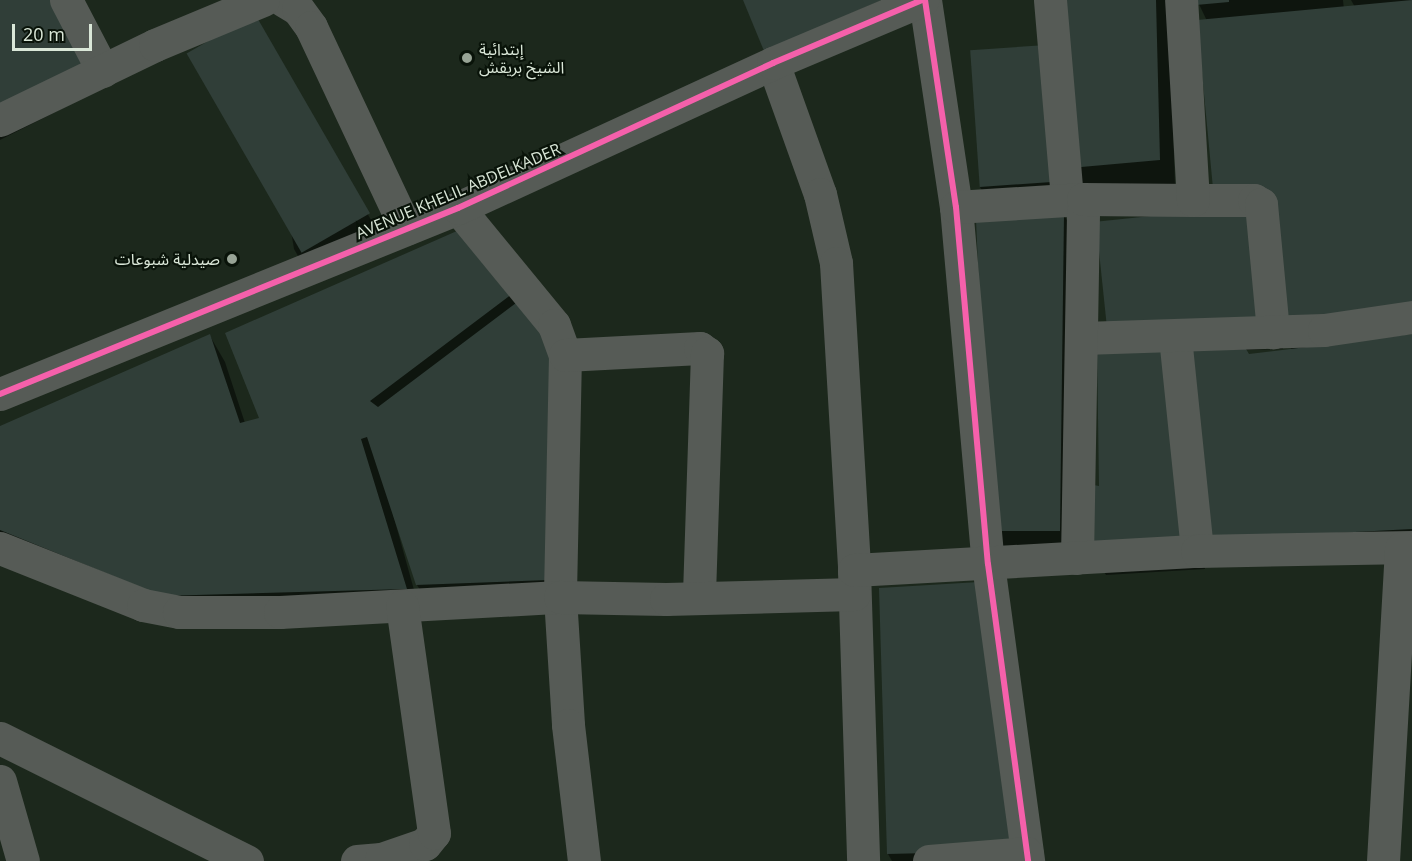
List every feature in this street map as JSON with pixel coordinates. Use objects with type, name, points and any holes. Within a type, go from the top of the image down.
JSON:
[{"type":"street","points":[[66,0],[103,71]]},
{"type":"street","points":[[0,120],[154,45],[263,0]]},
{"type":"street","points":[[283,0],[298,9],[311,27],[406,230]]},
{"type":"street","points":[[924,0],[956,207],[988,564],[1027,857],[929,861]]},
{"type":"street","name":"AVENUE KHELIL ABDELKADER","points":[[0,394],[458,208],[773,63],[924,0]]},
{"type":"street","points":[[1050,0],[1075,200],[1083,338],[1077,558]]},
{"type":"street","points":[[1181,0],[1193,200]]},
{"type":"street","points":[[773,63],[820,194],[836,263],[854,582],[863,861]]},
{"type":"street","points":[[956,207],[1075,200],[1254,200],[1261,204],[1273,332]]},
{"type":"street","points":[[458,208],[554,325],[565,355],[560,597],[568,725],[584,861]]},
{"type":"street","points":[[1083,338],[1175,337],[1324,330],[1412,317]]},
{"type":"street","points":[[1175,337],[1197,551]]},
{"type":"street","points":[[565,355],[700,348],[707,353],[699,598]]},
{"type":"street","points":[[0,548],[143,605],[179,612],[280,612],[560,597],[699,598],[854,582],[988,564],[1197,551],[1407,548],[1383,861]]},
{"type":"street","points":[[357,861],[381,859],[425,844],[434,833],[402,606]]},
{"type":"street","points":[[0,738],[247,861]]},
{"type":"street","points":[[0,781],[23,861]]},
{"type":"building","points":[[0,0],[58,0],[89,61],[0,106]]},
{"type":"building","points":[[743,0],[882,0],[764,51]]},
{"type":"building","points":[[1056,0],[1156,0],[1160,160],[1070,168]]},
{"type":"building","points":[[1196,0],[1229,0],[1229,2],[1196,5]]},
{"type":"building","points":[[1412,0],[1412,316],[1275,325],[1263,193],[1214,199],[1197,20]]},
{"type":"building","points":[[255,14],[370,213],[302,253],[187,54]]},
{"type":"building","points":[[1046,45],[1056,182],[980,187],[970,50]]},
{"type":"building","points":[[1256,205],[1268,323],[1108,340],[1096,222]]},
{"type":"building","points":[[1064,214],[1060,531],[990,531],[976,220]]},
{"type":"building","points":[[466,227],[516,291],[370,401],[378,407],[524,297],[558,337],[549,580],[416,585],[367,437],[361,439],[407,589],[162,596],[0,530],[0,426],[210,334],[240,423],[259,418],[225,333]]},
{"type":"building","points":[[1412,334],[1412,529],[1204,540],[1181,350],[1246,349],[1249,354]]},
{"type":"building","points":[[1170,347],[1191,543],[1090,549],[1088,484],[1099,486],[1097,348]]},
{"type":"building","points":[[979,582],[1015,851],[887,854],[879,588]]},
{"type":"cycle path","points":[[0,394],[458,208],[773,63],[922,0]]},
{"type":"cycle path","points":[[925,0],[956,207],[988,564],[1028,861]]},
{"type":"place","name":"إبتدائية الشيخ بريقش","points":[[467,58]]},
{"type":"place","name":"صيدلية شبوعات","points":[[232,259]]}]
